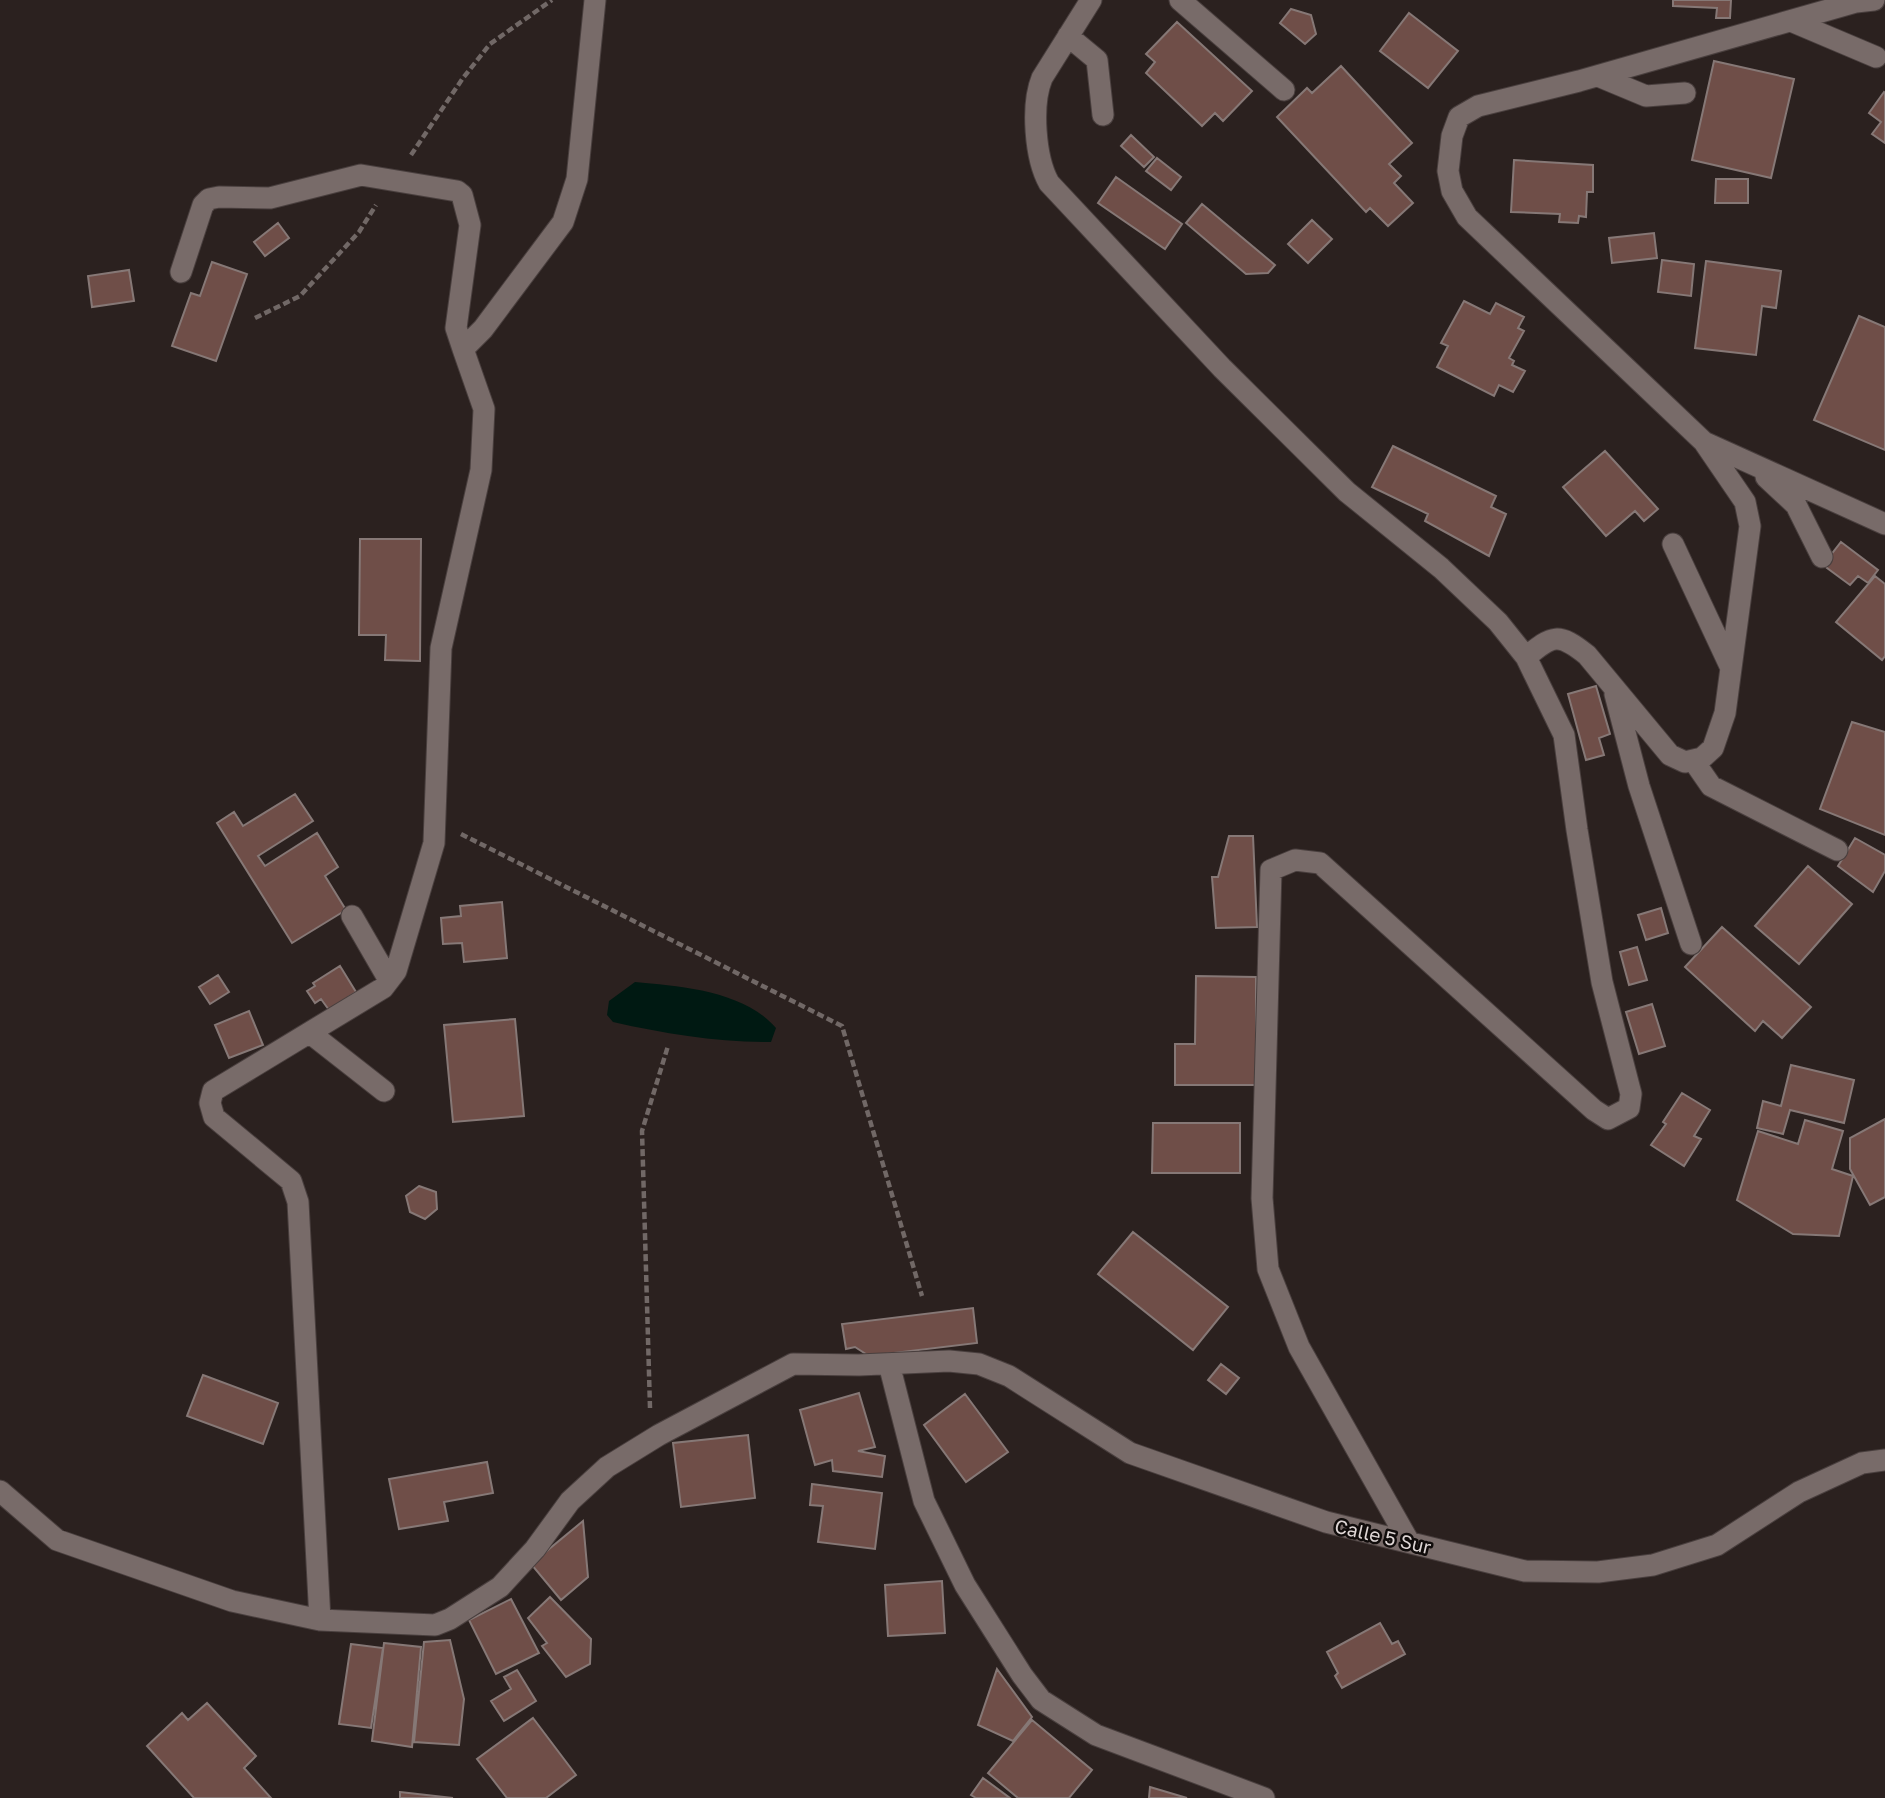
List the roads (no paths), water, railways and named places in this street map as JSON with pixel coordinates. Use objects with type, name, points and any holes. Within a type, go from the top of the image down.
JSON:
[{"type":"street","points":[[463,349],[483,329],[563,222],[577,179],[595,0]]},
{"type":"street","points":[[1091,0],[1036,92],[1035,108],[1042,171],[1049,183],[1222,368],[1348,492],[1441,568],[1498,622],[1526,657],[1564,735],[1602,982],[1631,1094],[1629,1108],[1608,1119],[1594,1110],[1320,863],[1295,860],[1271,870],[1262,1198],[1268,1269],[1299,1347],[1409,1542]]},
{"type":"street","points":[[1180,0],[1284,90]]},
{"type":"street","points":[[1526,657],[1546,640],[1559,637],[1571,642],[1587,655],[1670,755],[1685,762],[1702,758],[1713,748],[1725,713],[1750,526],[1745,502],[1704,442],[1467,217],[1452,191],[1448,171],[1452,135],[1459,117],[1478,106],[1598,76],[1856,2],[1874,0]]},
{"type":"street","points":[[1791,21],[1876,57]]},
{"type":"street","points":[[1068,36],[1097,60],[1103,115]]},
{"type":"street","points":[[1598,76],[1646,96],[1685,93]]},
{"type":"street","points":[[181,272],[203,205],[219,197],[270,198],[361,175],[457,191],[462,195],[470,225],[456,328],[484,410],[482,458],[441,648],[434,843],[396,971],[383,988],[213,1091],[210,1103],[214,1117],[291,1181],[298,1202],[320,1620]]},
{"type":"street","points":[[1704,442],[1885,524]]},
{"type":"street","points":[[1754,466],[1796,505],[1822,557]]},
{"type":"street","points":[[1673,544],[1730,667]]},
{"type":"street","points":[[1613,687],[1639,786],[1690,944]]},
{"type":"street","points":[[1693,760],[1711,786],[1837,850]]},
{"type":"street","points":[[352,916],[389,980]]},
{"type":"street","points":[[310,1033],[384,1091]]},
{"type":"street","name":"Calle 5 Sur","points":[[0,1491],[57,1540],[232,1601],[320,1620],[435,1625],[450,1619],[500,1587],[535,1549],[569,1501],[607,1466],[793,1364],[979,1364],[1009,1376],[1130,1453],[1326,1522],[1525,1571],[1598,1572],[1653,1564],[1717,1545],[1799,1492],[1862,1463],[1885,1460]]},
{"type":"street","points":[[889,1364],[924,1501],[965,1585],[1041,1700],[1096,1735],[1264,1798]]},
{"type":"water","points":[[635,982],[691,989],[729,998],[763,1016],[776,1028],[771,1042],[691,1036],[613,1022],[607,1015],[609,1001]]}]
